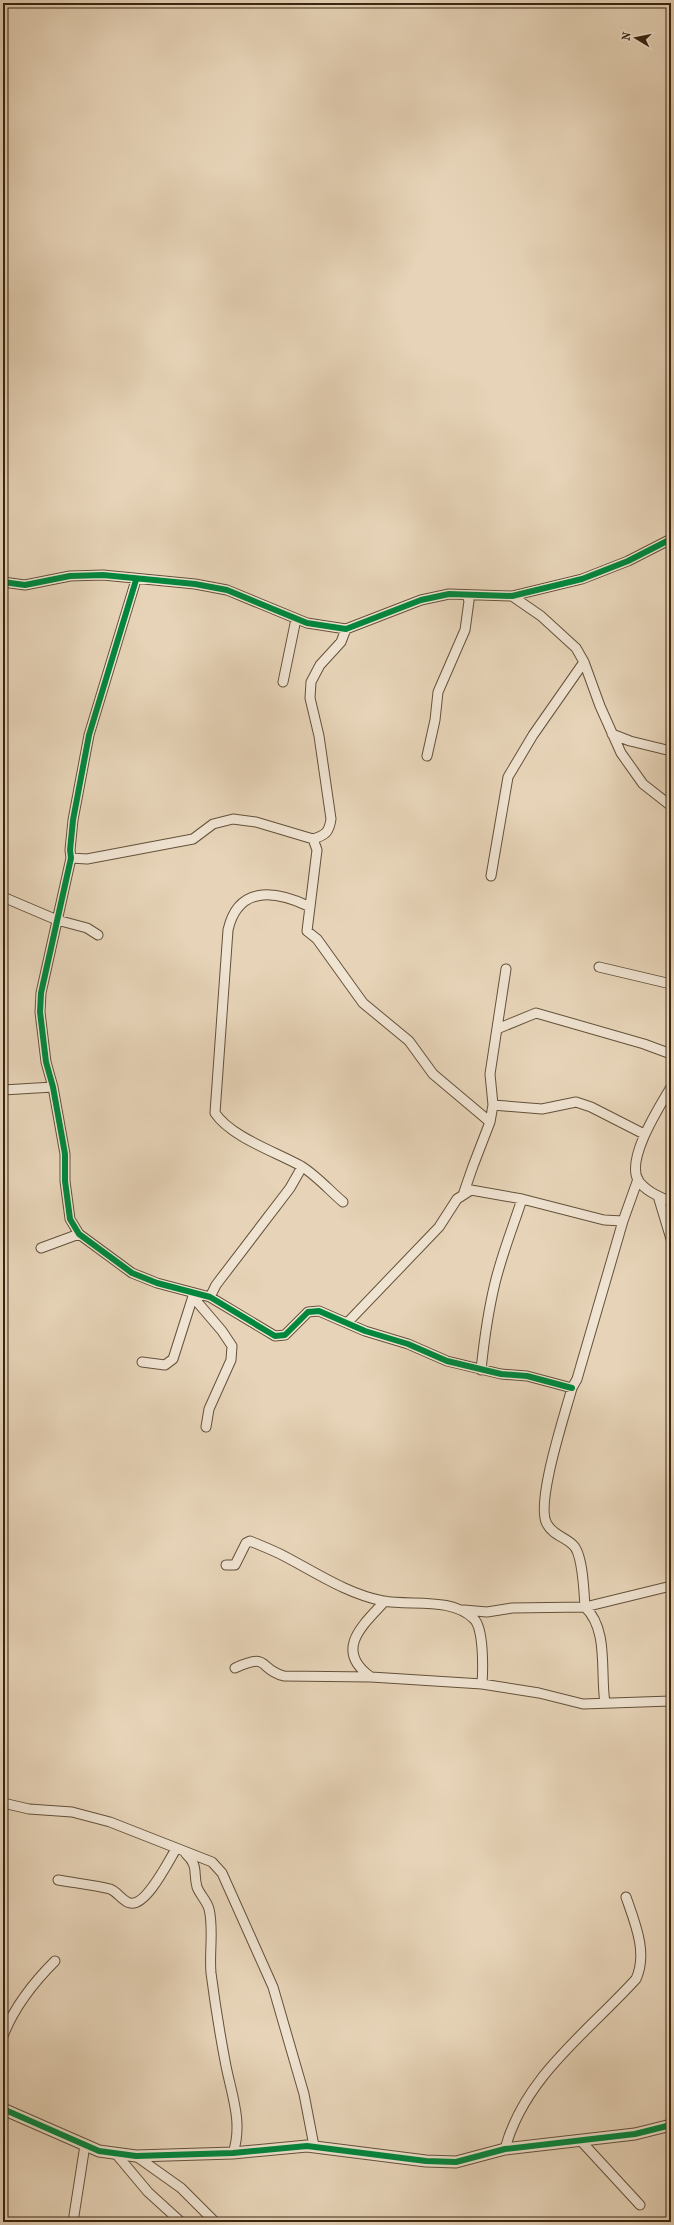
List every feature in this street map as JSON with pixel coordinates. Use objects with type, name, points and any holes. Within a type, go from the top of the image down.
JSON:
[{"type":"street","points":[[3,582],[25,584],[85,575],[103,575],[136,580],[196,584],[226,590],[296,619],[346,630],[421,600],[449,594],[512,596],[582,579],[628,561],[671,539]]},
{"type":"street","points":[[136,580],[89,735],[73,820],[70,850],[71,858],[46,964],[41,993],[40,1012],[46,1062],[54,1087],[65,1154],[65,1181],[70,1219],[79,1234],[132,1273],[194,1295],[210,1297],[275,1336],[282,1337],[312,1310],[348,1322],[365,1331],[408,1344],[447,1361],[481,1370],[526,1376],[572,1388]]},
{"type":"street","points":[[427,756],[435,720],[438,692],[465,630],[469,601],[467,595]]},
{"type":"street","points":[[512,596],[541,616],[569,640],[584,662],[612,734],[632,770],[643,784],[671,806]]},
{"type":"street","points":[[283,682],[296,619]]},
{"type":"street","points":[[71,858],[87,859],[193,839],[213,824],[233,819],[256,822],[313,839],[324,836],[329,830],[331,819],[319,736],[310,698],[311,682],[320,665],[341,642],[346,630]]},
{"type":"street","points":[[491,876],[508,777],[541,723],[584,662]]},
{"type":"street","points":[[612,734],[630,741],[671,751]]},
{"type":"street","points":[[313,839],[317,850],[308,906],[307,930],[317,939],[363,1003],[409,1041],[433,1074],[490,1122]]},
{"type":"street","points":[[308,906],[292,898],[259,896],[245,899],[237,907],[230,920],[215,1113],[220,1121],[260,1146],[302,1167],[343,1202]]},
{"type":"street","points":[[3,897],[57,920],[87,928],[98,935]]},
{"type":"street","points":[[599,967],[671,984]]},
{"type":"street","points":[[348,1322],[439,1227],[457,1199],[464,1192],[472,1166],[490,1122],[493,1105],[490,1074],[506,969]]},
{"type":"street","points":[[497,1029],[536,1014],[644,1044],[671,1054]]},
{"type":"street","points":[[3,1090],[54,1087]]},
{"type":"street","points":[[605,1703],[602,1686],[603,1663],[598,1627],[593,1614],[585,1607],[582,1569],[574,1545],[553,1531],[547,1524],[543,1507],[551,1464],[572,1388],[623,1221],[638,1179],[637,1160],[644,1134],[668,1098],[671,1087]]},
{"type":"street","points":[[493,1105],[542,1109],[576,1102],[591,1107],[644,1134]]},
{"type":"street","points":[[210,1297],[216,1285],[290,1188],[302,1167]]},
{"type":"street","points":[[638,1179],[643,1185],[658,1196],[671,1202]]},
{"type":"street","points":[[464,1192],[471,1190],[522,1198],[604,1220],[623,1221]]},
{"type":"street","points":[[658,1196],[671,1239]]},
{"type":"street","points":[[481,1370],[485,1333],[495,1283],[522,1198]]},
{"type":"street","points":[[41,1248],[79,1234]]},
{"type":"street","points":[[142,1362],[165,1365],[173,1359],[194,1295]]},
{"type":"street","points":[[194,1295],[232,1346],[231,1360],[209,1409],[206,1427]]},
{"type":"street","points":[[226,1564],[235,1565],[246,1543],[250,1541],[284,1556],[330,1582],[362,1596],[385,1601],[433,1604],[464,1610],[487,1612],[512,1608],[585,1607],[671,1586]]},
{"type":"street","points":[[371,1677],[362,1670],[353,1656],[352,1650],[354,1639],[363,1625],[385,1601]]},
{"type":"street","points":[[464,1610],[476,1620],[480,1630],[482,1684]]},
{"type":"street","points":[[235,1668],[257,1661],[266,1664],[278,1674],[284,1676],[371,1677],[482,1684],[539,1693],[574,1703],[671,1701]]},
{"type":"street","points":[[3,1803],[29,1809],[72,1812],[92,1816],[212,1862],[222,1873],[273,1987],[302,2087],[314,2146]]},
{"type":"street","points":[[58,1880],[112,1890],[125,1901],[132,1903],[140,1902],[152,1888],[176,1849]]},
{"type":"street","points":[[186,1853],[192,1860],[196,1871],[197,1886],[208,1908],[210,1963],[213,1990],[226,2066],[237,2110],[238,2139],[233,2153]]},
{"type":"street","points":[[505,2149],[510,2128],[531,2090],[555,2062],[636,1979],[640,1970],[641,1952],[635,1924],[626,1897]]},
{"type":"street","points":[[3,2036],[18,2007],[43,1973],[55,1961]]},
{"type":"street","points":[[3,2109],[99,2151],[117,2155],[136,2156],[187,2152],[233,2153],[314,2146],[412,2159],[456,2162],[505,2149],[635,2134],[671,2125]]},
{"type":"street","points":[[581,2141],[640,2205]]},
{"type":"street","points":[[73,2222],[85,2145]]},
{"type":"street","points":[[117,2155],[148,2192],[181,2222]]},
{"type":"street","points":[[136,2156],[181,2188],[215,2222]]},
{"type":"cycle path","points":[[3,582],[25,585],[70,576],[103,575],[195,584],[227,590],[307,623],[346,629],[421,600],[449,594],[512,596],[582,579],[628,561],[671,539]]},
{"type":"cycle path","points":[[136,580],[89,735],[73,820],[70,850],[71,858],[41,993],[40,1012],[46,1062],[53,1087],[65,1154],[65,1181],[70,1219],[79,1234],[132,1273],[157,1283],[210,1297],[275,1336],[285,1335],[308,1312],[319,1311],[365,1331],[408,1344],[447,1361],[501,1374],[527,1376],[572,1388]]},
{"type":"cycle path","points":[[3,2109],[99,2151],[136,2156],[233,2153],[307,2146],[426,2161],[456,2162],[505,2149],[635,2134],[671,2125]]}]
